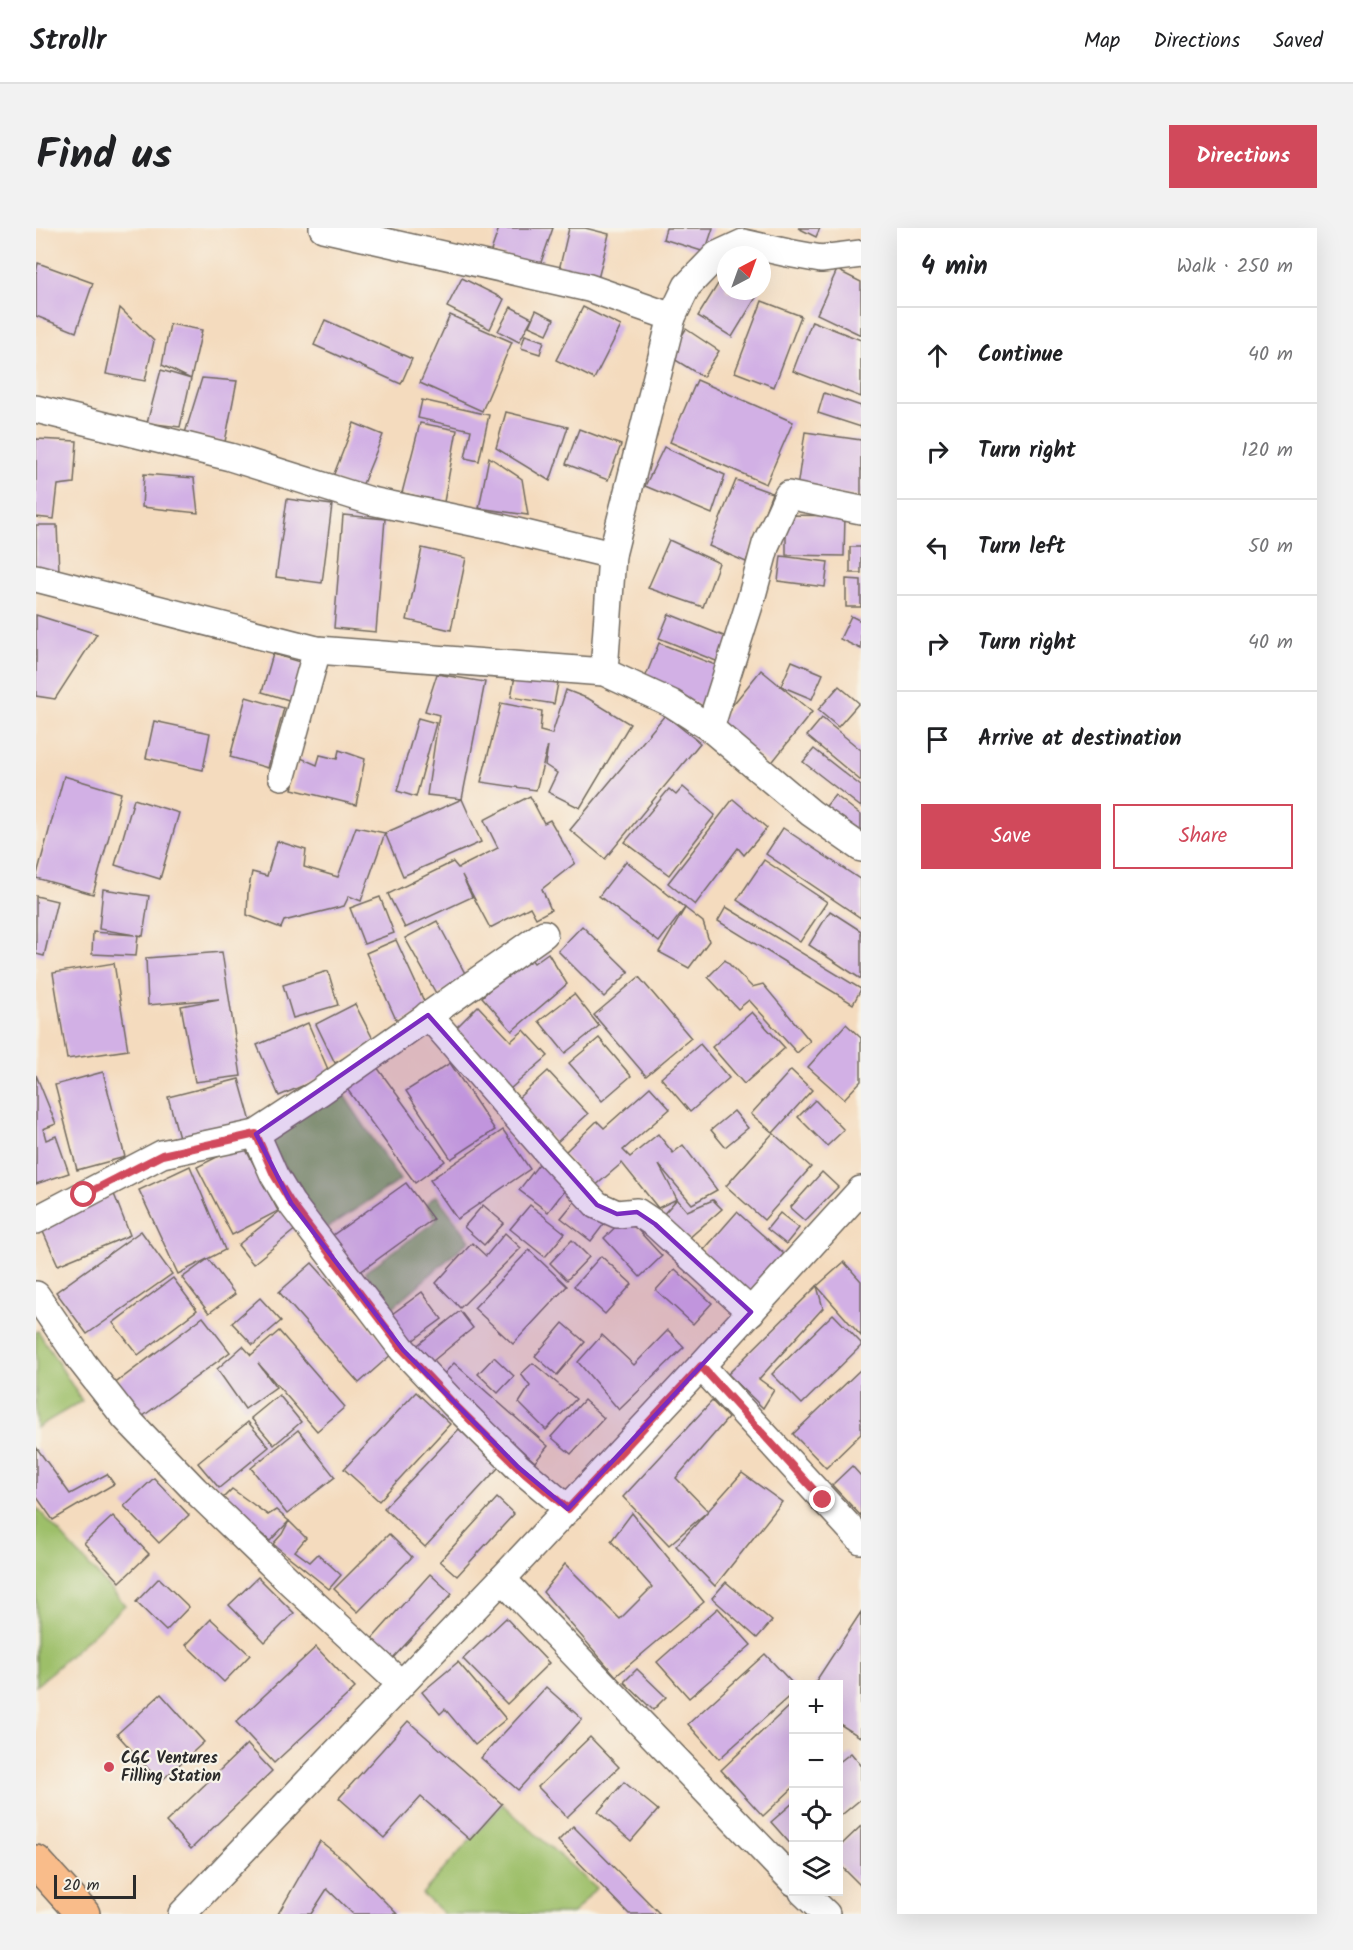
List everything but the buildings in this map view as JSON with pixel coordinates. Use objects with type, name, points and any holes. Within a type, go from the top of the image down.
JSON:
[{"type":"main road","points":[[36,1862],[82,1914]]},
{"type":"street","points":[[323,228],[589,288],[672,317]]},
{"type":"street","points":[[604,672],[612,555],[672,317],[687,286],[717,255],[743,243],[821,259],[861,254]]},
{"type":"street","points":[[36,409],[230,457],[371,501],[501,528],[612,555]]},
{"type":"street","points":[[710,728],[766,544],[788,495],[861,510]]},
{"type":"street","points":[[36,578],[317,650],[604,672],[671,702],[710,728],[811,813],[861,848]]},
{"type":"street","points":[[282,776],[317,650]]},
{"type":"street","points":[[36,1220],[162,1155],[256,1134],[544,934]]},
{"type":"street","points":[[428,1015],[549,1154],[597,1205],[617,1214],[636,1212],[655,1224],[751,1312]]},
{"type":"street","points":[[256,1134],[274,1175],[291,1203],[403,1350],[518,1467],[568,1509]]},
{"type":"street","points":[[182,1914],[568,1509],[861,1190]]},
{"type":"street","points":[[36,1295],[82,1362],[125,1417],[195,1490],[401,1684]]},
{"type":"street","points":[[701,1366],[861,1540]]},
{"type":"street","points":[[502,1579],[789,1877]]},
{"type":"street","points":[[807,1896],[826,1914]]},
{"type":"highlighted area","points":[[428,1015],[597,1205],[617,1214],[637,1212],[655,1224],[751,1312],[568,1509],[518,1467],[403,1350],[291,1203],[256,1134]]},
{"type":"green space","points":[[340,1089],[400,1180],[326,1229],[266,1138]]},
{"type":"green space","points":[[436,1195],[470,1240],[391,1309],[365,1272],[437,1220],[426,1204]]},
{"type":"green space","points":[[38,1331],[82,1401],[36,1428],[36,1332]]},
{"type":"green space","points":[[36,1507],[125,1605],[36,1686]]},
{"type":"green space","points":[[502,1804],[596,1888],[573,1914],[444,1914],[422,1894]]},
{"type":"place","name":"CGC Ventures Filling Station","points":[[109,1767]]},
{"type":"route","points":[[84,1195],[162,1155],[256,1134],[274,1175],[291,1203],[403,1350],[518,1467],[568,1509],[701,1366],[823,1500]]}]
